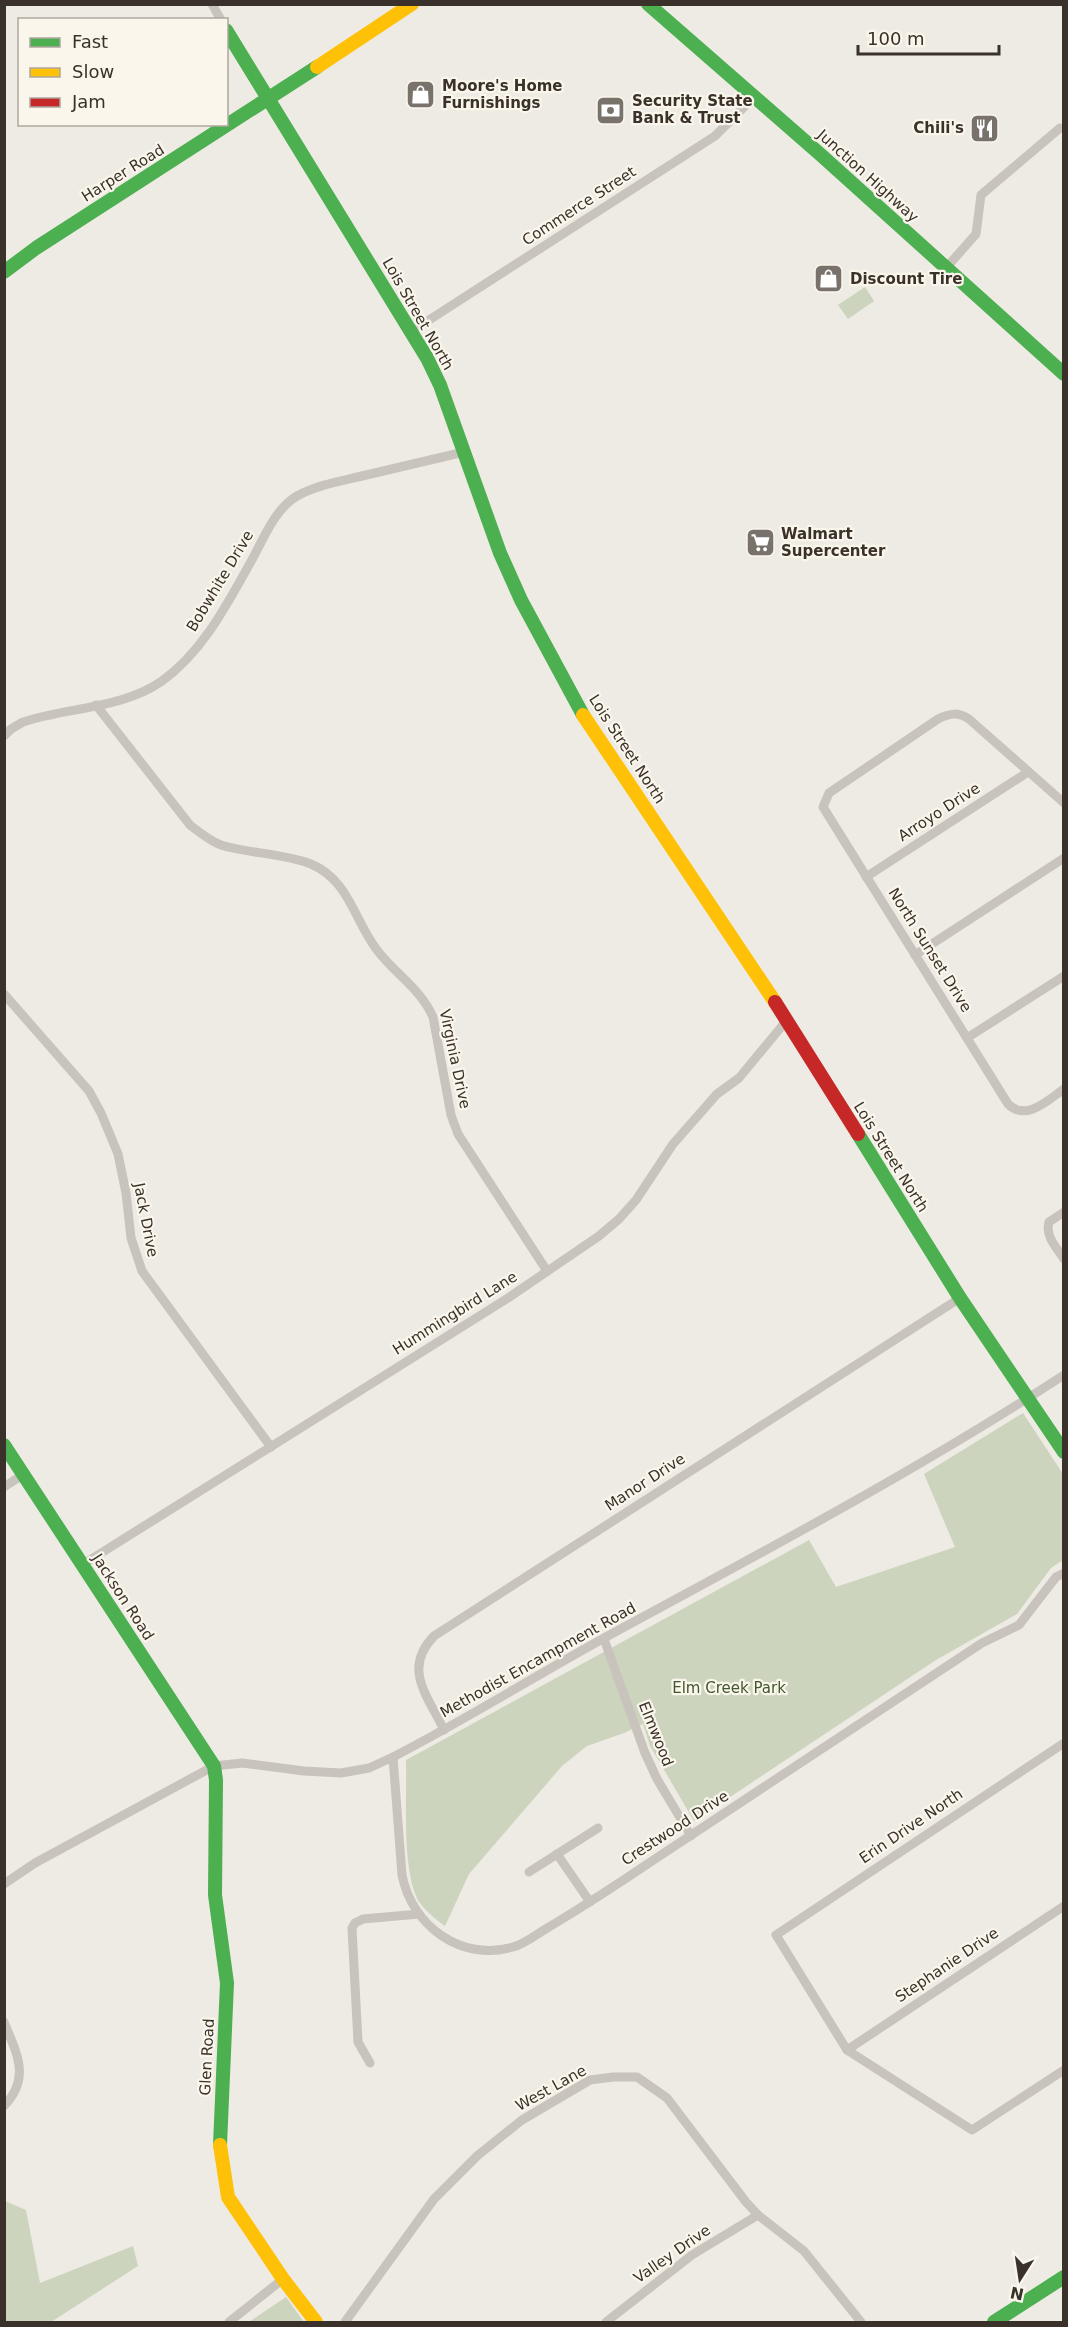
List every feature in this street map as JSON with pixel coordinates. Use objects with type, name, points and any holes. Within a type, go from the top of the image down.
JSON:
[{"type":"street","points":[[212,4],[219,18]]},
{"type":"street","name":"Harper Road","points":[[228,126],[412,4]]},
{"type":"street","name":"Junction Highway","points":[[648,4],[1064,374]]},
{"type":"street","name":"Lois Street North","points":[[228,33],[434,370],[500,553],[521,600],[580,710],[787,1020],[960,1298],[1064,1452]]},
{"type":"street","name":"Commerce Street","points":[[412,331],[715,136],[754,96]]},
{"type":"street","name":"Harper Road","points":[[4,272],[36,248],[227,126]]},
{"type":"street","points":[[946,268],[976,234],[981,195],[1060,128]]},
{"type":"street","name":"Bobwhite Drive","points":[[4,736],[11,729],[33,719],[130,698],[163,680],[184,662],[225,608],[269,529],[282,509],[296,497],[334,483],[464,452]]},
{"type":"street","name":"Virginia Drive","points":[[96,705],[196,830],[219,844],[304,861],[325,871],[340,886],[372,944],[423,998],[428,1007],[433,1017],[451,1115],[458,1134],[547,1271]]},
{"type":"street","name":"North Sunset Drive","points":[[1028,772],[969,719],[951,714],[938,719],[829,793],[823,807],[1013,1108],[1021,1111],[1031,1110],[1064,1089]]},
{"type":"street","points":[[1028,772],[1064,803]]},
{"type":"street","name":"Arroyo Drive","points":[[866,877],[1028,772]]},
{"type":"street","points":[[915,955],[1064,858]]},
{"type":"street","points":[[967,1038],[1064,976]]},
{"type":"street","name":"Jack Drive","points":[[4,994],[89,1091],[118,1154],[131,1238],[141,1270],[271,1447]]},
{"type":"street","name":"Hummingbird Lane","points":[[82,1565],[271,1447],[599,1236],[636,1200],[673,1144],[717,1094],[739,1078],[787,1020]]},
{"type":"street","points":[[1064,1212],[1049,1222],[1047,1229],[1048,1236],[1064,1259]]},
{"type":"street","name":"Manor Drive","points":[[444,1730],[419,1679],[417,1663],[423,1648],[434,1636],[960,1298]]},
{"type":"street","name":"Methodist Encampment Road","points":[[4,1884],[35,1863],[214,1766],[242,1763],[341,1773],[369,1768],[393,1757],[604,1638],[779,1545],[917,1466],[1064,1375]]},
{"type":"street","name":"Jackson Road","points":[[4,1445],[214,1766]]},
{"type":"street","points":[[4,1487],[24,1474]]},
{"type":"street","name":"Crestwood Drive","points":[[393,1757],[402,1875],[411,1903],[418,1914],[443,1938],[453,1944],[474,1949],[493,1950],[514,1947],[590,1902],[982,1643],[1019,1624],[1056,1577],[1064,1573]]},
{"type":"street","name":"Elmwood","points":[[604,1638],[645,1753],[657,1779],[691,1836]]},
{"type":"street","name":"Erin Drive North","points":[[847,2050],[776,1935],[1064,1743]]},
{"type":"street","name":"Glen Road","points":[[214,1766],[216,1780],[215,1895],[227,1983],[219,2138],[228,2197],[283,2279],[316,2322]]},
{"type":"street","points":[[528,1872],[598,1828]]},
{"type":"street","points":[[557,1854],[590,1902]]},
{"type":"street","name":"Stephanie Drive","points":[[847,2050],[1064,1906]]},
{"type":"street","points":[[370,2062],[358,2042],[352,1928],[355,1923],[363,1919],[418,1914]]},
{"type":"street","points":[[4,2022],[19,2061],[20,2081],[12,2099],[4,2106]]},
{"type":"street","points":[[847,2050],[972,2130],[1064,2070]]},
{"type":"street","name":"West Lane","points":[[345,2322],[434,2199],[477,2156],[522,2120],[590,2080],[613,2076],[637,2077],[667,2098],[758,2215],[804,2251],[861,2322]]},
{"type":"street","name":"Valley Drive","points":[[606,2322],[692,2255],[758,2215]]},
{"type":"street","points":[[994,2322],[1064,2277]]},
{"type":"street","points":[[229,2322],[283,2279]]},
{"type":"green space","points":[[865,287],[874,301],[848,319],[838,305]]},
{"type":"green space","name":"Elm Creek Park","points":[[1023,1413],[1063,1474],[1063,1560],[1051,1568],[1017,1614],[936,1660],[694,1821],[650,1746],[643,1724],[587,1746],[562,1766],[469,1874],[445,1926],[421,1904],[412,1882],[407,1848],[406,1760],[809,1540],[836,1587],[955,1547],[924,1474]]},
{"type":"green space","points":[[5,2201],[26,2210],[40,2283],[133,2246],[138,2266],[51,2322],[5,2322]]},
{"type":"green space","points":[[286,2297],[304,2322],[249,2322]]},
{"type":"traffic: fast","points":[[648,4],[821,155],[1064,374]]},
{"type":"traffic: fast","points":[[228,33],[427,358],[440,385],[500,553],[521,600],[583,715]]},
{"type":"traffic: fast","points":[[228,124],[317,67]]},
{"type":"traffic: fast","points":[[4,272],[36,248],[225,126]]},
{"type":"traffic: fast","points":[[858,1134],[960,1298],[1064,1452]]},
{"type":"traffic: fast","points":[[4,1445],[214,1766],[216,1780],[215,1895],[227,1983],[220,2145]]},
{"type":"traffic: fast","points":[[994,2322],[1064,2277]]},
{"type":"traffic: slow","points":[[317,67],[412,4]]},
{"type":"traffic: slow","points":[[583,715],[775,1002]]},
{"type":"traffic: slow","points":[[220,2145],[228,2197],[283,2279],[316,2322]]},
{"type":"traffic: jam","points":[[775,1002],[858,1134]]},
{"type":"place","name":"Moore's Home Furnishings","points":[[421,95]]},
{"type":"place","name":"Security State Bank & Trust","points":[[611,110]]},
{"type":"place","name":"Chili's","points":[[985,128]]},
{"type":"place","name":"Discount Tire","points":[[829,279]]},
{"type":"place","name":"Walmart Supercenter","points":[[760,543]]}]
